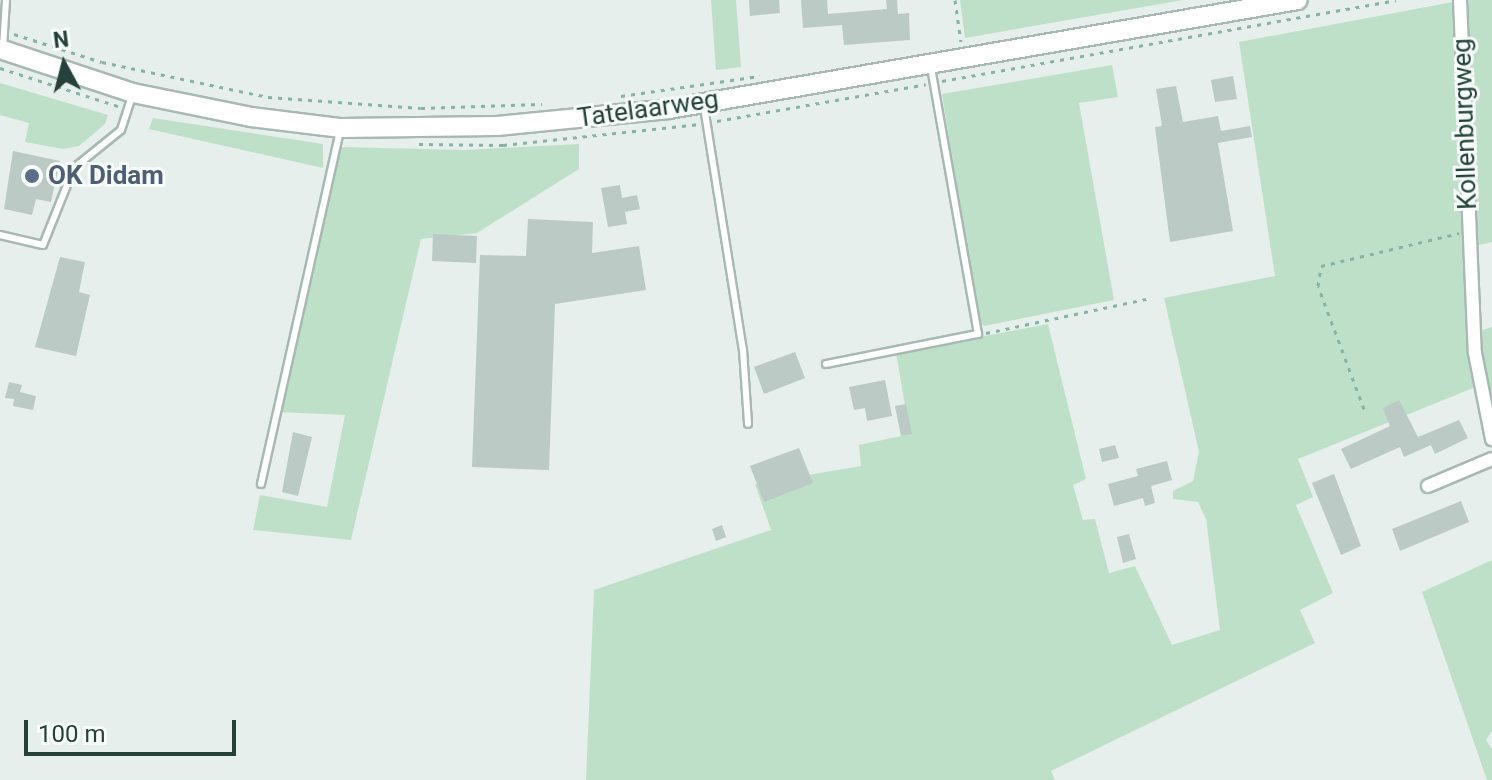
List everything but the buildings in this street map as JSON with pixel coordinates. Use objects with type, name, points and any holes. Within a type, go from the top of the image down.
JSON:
[{"type":"main road","name":"Tatelaarweg","points":[[3,43],[133,93],[341,128],[497,126],[704,103],[1298,0]]},
{"type":"street","name":"Kollenburgweg","points":[[1460,0],[1475,353],[1492,439]]},
{"type":"street","points":[[1428,486],[1492,459]]},
{"type":"lane","points":[[3,43],[6,0]]},
{"type":"lane","points":[[826,364],[978,334],[930,64]]},
{"type":"lane","points":[[0,235],[43,245],[74,168],[121,130],[133,93]]},
{"type":"lane","points":[[704,103],[743,350],[748,424]]},
{"type":"lane","points":[[261,484],[341,128]]},
{"type":"path","points":[[955,0],[961,44]]},
{"type":"path","points":[[948,46],[976,41]]},
{"type":"path","name":"Tatelaarweg","points":[[3,43],[268,97],[421,108],[556,103]]},
{"type":"path","name":"Tatelaarweg","points":[[616,97],[770,74]]},
{"type":"path","points":[[1364,409],[1318,286],[1321,266],[1453,236],[1470,228]]},
{"type":"path","points":[[978,334],[1151,298]]},
{"type":"green space","points":[[711,0],[736,0],[741,67],[716,70]]},
{"type":"green space","points":[[960,0],[1183,0],[965,38]]},
{"type":"green space","points":[[1463,0],[1492,0],[1492,242],[1475,246]]},
{"type":"green space","points":[[1453,2],[1473,388],[1298,459],[1313,497],[1296,505],[1333,593],[1300,610],[1315,643],[1051,771],[1055,780],[586,780],[594,590],[771,530],[755,484],[861,466],[859,445],[910,434],[896,353],[1048,324],[1086,479],[1073,485],[1083,520],[1095,519],[1109,573],[1135,566],[1172,645],[1220,630],[1206,519],[1198,502],[1173,499],[1173,491],[1193,481],[1199,452],[1164,298],[1275,276],[1239,42]]},
{"type":"green space","points":[[1112,65],[1118,97],[1079,103],[1114,300],[984,326],[978,319],[942,94]]},
{"type":"green space","points":[[0,83],[108,115],[105,124],[79,146],[63,149],[25,142],[29,123],[0,115]]},
{"type":"green space","points":[[153,118],[323,144],[323,168],[149,129]]},
{"type":"green space","points":[[579,144],[579,169],[477,233],[421,239],[351,540],[253,530],[260,495],[327,507],[345,415],[279,412],[340,147],[464,150]]},
{"type":"green space","points":[[1492,327],[1492,392],[1486,392],[1479,331]]},
{"type":"green space","points":[[1492,560],[1492,731],[1486,740],[1492,749],[1492,780],[1487,780],[1422,592]]},
{"type":"place","name":"OK Didam","points":[[32,176]]}]
